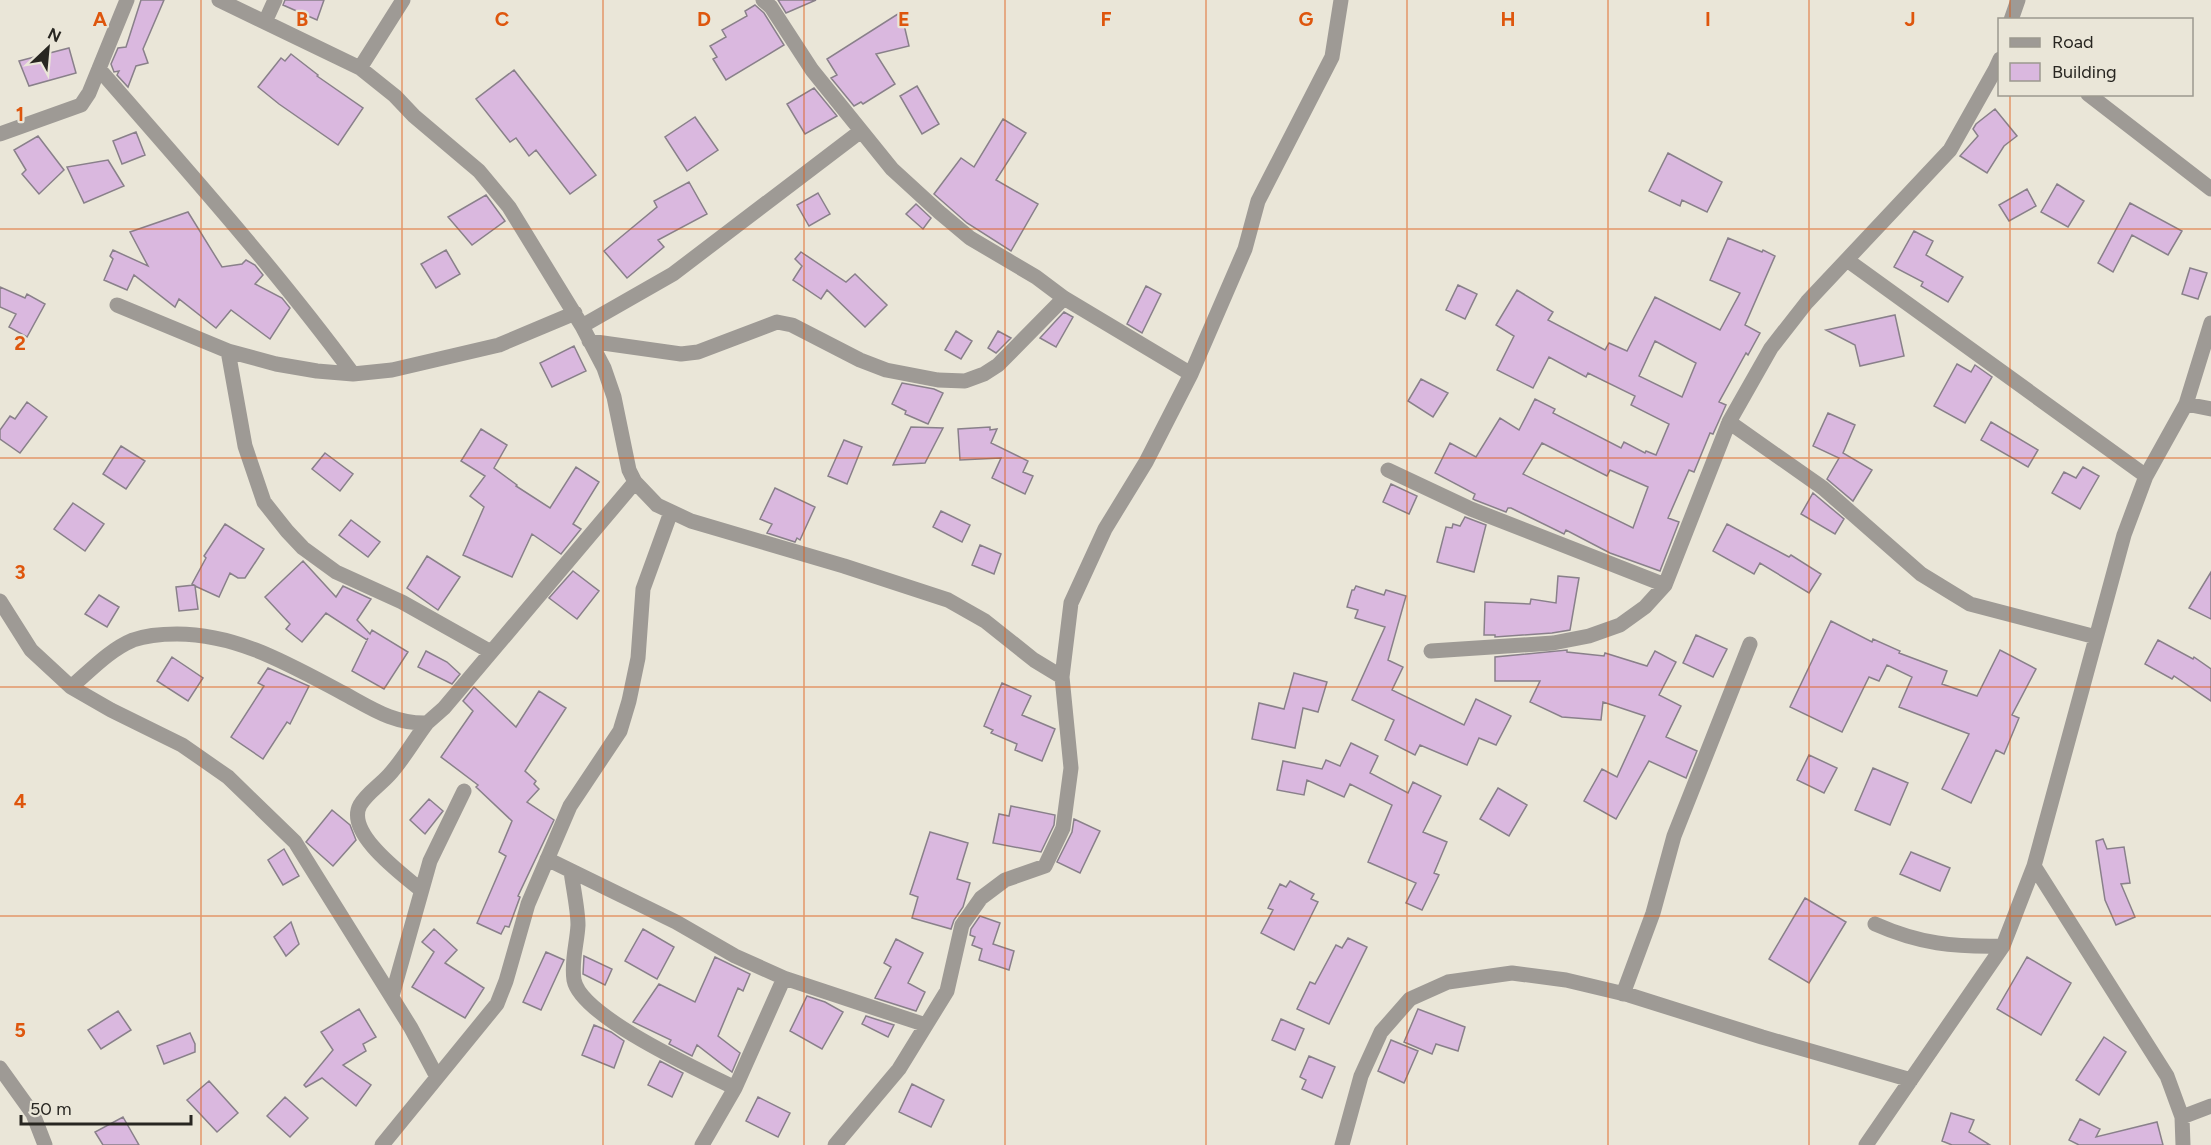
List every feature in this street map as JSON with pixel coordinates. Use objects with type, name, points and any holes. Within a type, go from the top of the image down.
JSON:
[{"type":"street","points":[[0,134],[81,105],[89,93],[127,0]]},
{"type":"street","points":[[219,0],[360,68],[479,171],[509,207],[582,326],[604,368],[614,397],[626,459],[635,482],[657,505],[691,521],[844,566],[948,600],[985,621],[1034,660],[1062,677]]},
{"type":"street","points":[[265,22],[275,0]]},
{"type":"street","points":[[360,68],[403,0]]},
{"type":"street","points":[[763,0],[771,7],[813,70],[892,169],[946,218],[970,238],[1036,277],[1064,298],[1191,374]]},
{"type":"street","points":[[835,1145],[899,1069],[947,992],[962,925],[981,898],[1005,880],[1046,866],[1063,828],[1071,768],[1062,677],[1071,603],[1105,529],[1146,462],[1191,374],[1245,249],[1258,201],[1332,57],[1341,0]]},
{"type":"street","points":[[2012,18],[2018,0]]},
{"type":"street","points":[[1431,651],[1552,643],[1588,636],[1620,625],[1645,607],[1665,585],[1729,422],[1771,348],[1807,302],[1950,150],[1998,63]]},
{"type":"street","points":[[99,69],[309,314],[353,374]]},
{"type":"street","points":[[2091,96],[2211,189]]},
{"type":"street","points":[[582,326],[674,274],[861,131]]},
{"type":"street","points":[[1847,260],[2146,476]]},
{"type":"street","points":[[589,341],[681,354],[698,352],[777,322],[792,325],[860,360],[886,370],[938,380],[965,381],[984,374],[998,365],[1064,298]]},
{"type":"street","points":[[117,305],[228,351],[276,364],[353,374],[392,370],[499,345],[574,313]]},
{"type":"street","points":[[1866,1145],[2002,946],[2034,866],[2124,535],[2146,476],[2186,404],[2211,323]]},
{"type":"street","points":[[228,351],[245,446],[264,502],[287,531],[303,548],[336,572],[402,602],[491,652]]},
{"type":"street","points":[[2186,404],[2211,409]]},
{"type":"street","points":[[1729,422],[1823,488],[1921,574],[1970,604],[2096,637]]},
{"type":"street","points":[[1388,470],[1471,509],[1665,585]]},
{"type":"street","points":[[420,890],[392,866],[362,832],[357,814],[360,806],[371,791],[389,775],[427,723],[444,708],[635,482]]},
{"type":"street","points":[[382,1145],[497,1004],[528,904],[570,806],[620,731],[638,658],[643,589],[670,512]]},
{"type":"street","points":[[0,601],[31,650],[71,687],[111,710],[182,745],[228,777],[295,842],[392,996],[437,1077]]},
{"type":"street","points":[[71,687],[110,654],[132,641],[155,634],[199,634],[236,642],[277,659],[382,714],[409,723],[427,723]]},
{"type":"street","points":[[1623,994],[1653,913],[1674,836],[1750,644]]},
{"type":"street","points":[[392,996],[420,890],[439,840],[464,790]]},
{"type":"street","points":[[547,859],[676,922],[735,956],[784,978],[926,1025]]},
{"type":"street","points":[[2034,866],[2167,1077],[2182,1117],[2183,1145]]},
{"type":"street","points":[[571,871],[578,924],[573,958],[574,982],[581,993],[598,1011],[620,1026],[674,1058],[735,1088]]},
{"type":"street","points":[[1875,924],[1903,936],[1928,942],[1952,946],[2002,946]]},
{"type":"street","points":[[1342,1145],[1361,1076],[1381,1032],[1410,999],[1448,982],[1512,973],[1566,980],[1623,994],[1911,1080]]},
{"type":"street","points":[[702,1145],[735,1088],[784,978]]},
{"type":"street","points":[[0,1068],[33,1114],[45,1145]]},
{"type":"street","points":[[2182,1117],[2211,1106]]},
{"type":"building","points":[[141,0],[164,0],[143,49],[148,63],[136,66],[128,87],[117,75],[119,71],[114,72],[111,64],[118,48],[126,47]]},
{"type":"building","points":[[285,0],[324,0],[317,20],[283,5]]},
{"type":"building","points":[[778,0],[816,0],[786,13]]},
{"type":"building","points":[[755,5],[764,13],[784,45],[726,80],[713,59],[717,57],[710,46],[726,37],[722,30],[747,16],[745,11]]},
{"type":"building","points":[[901,12],[909,46],[876,54],[895,84],[863,104],[861,102],[854,106],[831,78],[837,75],[827,59]]},
{"type":"building","points":[[69,48],[76,73],[29,86],[19,61]]},
{"type":"building","points":[[291,54],[317,76],[363,108],[338,145],[258,87],[281,58],[285,61]]},
{"type":"building","points":[[514,70],[596,175],[570,194],[536,150],[529,156],[516,138],[510,142],[476,99]]},
{"type":"building","points":[[917,86],[939,124],[922,134],[900,96]]},
{"type":"building","points":[[814,88],[837,116],[805,134],[787,104]]},
{"type":"building","points":[[1995,109],[2017,136],[2004,146],[1987,173],[1960,156],[1978,136],[1973,129],[1976,124]]},
{"type":"building","points":[[695,117],[718,150],[687,171],[665,137]]},
{"type":"building","points":[[1003,119],[1026,133],[996,180],[1038,204],[1011,251],[967,223],[934,194],[961,158],[974,167]]},
{"type":"building","points":[[136,132],[145,155],[122,164],[113,141]]},
{"type":"building","points":[[38,136],[64,170],[39,194],[22,174],[26,170],[14,150]]},
{"type":"building","points":[[1668,153],[1722,182],[1707,212],[1682,200],[1680,206],[1649,191]]},
{"type":"building","points":[[108,160],[124,186],[84,203],[67,167]]},
{"type":"building","points":[[689,182],[707,214],[658,240],[664,247],[627,278],[604,251],[657,207],[654,201]]},
{"type":"building","points":[[2057,184],[2084,201],[2068,227],[2041,212]]},
{"type":"building","points":[[2027,189],[2036,206],[2009,221],[1999,205]]},
{"type":"building","points":[[818,193],[830,214],[809,226],[797,205]]},
{"type":"building","points":[[486,195],[505,221],[472,245],[448,217]]},
{"type":"building","points":[[2130,203],[2182,231],[2168,255],[2132,235],[2113,272],[2098,263]]},
{"type":"building","points":[[916,204],[931,218],[923,229],[906,214]]},
{"type":"building","points":[[188,212],[222,267],[242,264],[246,260],[255,265],[263,275],[255,284],[282,298],[290,308],[270,339],[231,310],[216,328],[179,299],[175,307],[134,275],[127,290],[104,280],[113,259],[110,256],[113,250],[148,266],[130,232]]},
{"type":"building","points":[[1914,231],[1933,241],[1926,255],[1963,277],[1948,302],[1921,286],[1923,282],[1894,267]]},
{"type":"building","points":[[1728,238],[1775,256],[1745,325],[1760,333],[1748,355],[1746,353],[1719,402],[1726,405],[1713,434],[1710,433],[1694,472],[1689,470],[1668,518],[1679,522],[1660,571],[1610,553],[1566,530],[1564,534],[1511,508],[1508,508],[1506,512],[1475,500],[1473,499],[1475,494],[1435,473],[1450,443],[1476,457],[1500,418],[1519,430],[1535,399],[1555,409],[1553,413],[1621,448],[1624,442],[1645,453],[1646,451],[1656,455],[1669,424],[1631,405],[1635,396],[1588,373],[1586,377],[1549,357],[1533,388],[1497,370],[1514,336],[1496,325],[1517,290],[1553,312],[1548,320],[1605,350],[1609,343],[1627,351],[1655,297],[1720,330],[1740,293],[1710,280]],"holes":[[[1655,341],[1696,363],[1682,397],[1639,376]],[[1542,443],[1607,476],[1610,470],[1648,487],[1633,528],[1523,474]]]},
{"type":"building","points":[[446,250],[460,274],[436,288],[421,264]]},
{"type":"building","points":[[801,252],[846,282],[855,274],[887,305],[865,327],[827,290],[821,299],[793,280],[802,266],[795,259]]},
{"type":"building","points":[[2190,268],[2207,273],[2198,299],[2182,294]]},
{"type":"building","points":[[1458,285],[1477,294],[1465,319],[1446,310]]},
{"type":"building","points":[[1146,286],[1161,294],[1142,333],[1127,324]]},
{"type":"building","points":[[0,287],[25,298],[27,294],[45,304],[27,337],[9,327],[16,314],[0,307]]},
{"type":"building","points":[[1064,312],[1073,317],[1056,347],[1040,338]]},
{"type":"building","points":[[1895,315],[1904,356],[1860,366],[1855,345],[1826,330]]},
{"type":"building","points":[[956,331],[972,341],[961,359],[945,350]]},
{"type":"building","points":[[998,331],[1011,338],[996,353],[988,348]]},
{"type":"building","points":[[574,346],[586,371],[552,387],[540,363]]},
{"type":"building","points":[[1957,364],[1971,372],[1975,365],[1992,377],[1965,423],[1934,406]]},
{"type":"building","points":[[1421,379],[1448,393],[1433,417],[1408,401]]},
{"type":"building","points":[[902,383],[943,393],[928,424],[905,414],[906,411],[892,404]]},
{"type":"building","points":[[27,402],[47,417],[20,453],[0,439],[0,430],[10,416],[15,419]]},
{"type":"building","points":[[1828,413],[1855,425],[1843,453],[1872,470],[1853,501],[1827,479],[1839,458],[1813,446]]},
{"type":"building","points":[[1991,422],[2038,450],[2028,467],[1981,440]]},
{"type":"building","points":[[911,427],[943,428],[925,463],[893,465]]},
{"type":"building","points":[[990,427],[990,430],[997,429],[991,443],[1028,461],[1023,472],[1033,476],[1025,494],[992,478],[1001,458],[960,460],[958,429]]},
{"type":"building","points":[[481,429],[507,445],[494,468],[516,486],[550,508],[576,467],[599,482],[573,524],[581,529],[561,554],[532,534],[512,577],[463,555],[484,507],[470,496],[485,476],[461,461]]},
{"type":"building","points":[[844,440],[862,447],[847,484],[828,476]]},
{"type":"building","points":[[121,446],[145,461],[126,489],[103,474]]},
{"type":"building","points":[[325,453],[353,474],[340,491],[312,469]]},
{"type":"building","points":[[2083,467],[2099,476],[2080,509],[2052,493],[2064,472],[2076,478]]},
{"type":"building","points":[[1391,484],[1417,496],[1409,514],[1383,502]]},
{"type":"building","points":[[775,488],[815,507],[800,540],[797,538],[795,542],[767,533],[772,524],[760,519]]},
{"type":"building","points":[[1813,493],[1844,519],[1835,534],[1801,514]]},
{"type":"building","points":[[73,503],[104,524],[85,551],[54,529]]},
{"type":"building","points":[[941,511],[970,525],[962,542],[933,527]]},
{"type":"building","points":[[1465,517],[1486,525],[1474,572],[1437,562],[1446,527],[1452,528],[1453,524],[1460,526]]},
{"type":"building","points":[[351,520],[380,542],[368,557],[339,535]]},
{"type":"building","points":[[225,524],[264,549],[245,578],[238,578],[230,573],[219,597],[195,586],[198,609],[179,611],[176,587],[194,585],[192,584],[206,558],[204,556]]},
{"type":"building","points":[[1727,524],[1789,557],[1791,555],[1821,574],[1809,593],[1760,563],[1754,574],[1713,551]]},
{"type":"building","points":[[980,545],[1001,554],[994,574],[972,565]]},
{"type":"building","points":[[427,556],[460,577],[438,610],[407,588]]},
{"type":"building","points":[[303,561],[336,597],[343,586],[371,599],[357,620],[370,634],[372,630],[408,652],[384,689],[352,671],[368,638],[367,640],[326,613],[302,642],[286,629],[290,624],[265,597]]},
{"type":"building","points":[[573,571],[599,591],[577,619],[549,598]]},
{"type":"building","points":[[2211,572],[2211,619],[2189,608]]},
{"type":"building","points":[[1558,576],[1579,578],[1570,630],[1495,637],[1495,635],[1484,635],[1485,602],[1530,604],[1531,599],[1556,603]]},
{"type":"building","points":[[1356,586],[1384,595],[1386,590],[1406,596],[1388,660],[1403,667],[1392,690],[1464,725],[1476,699],[1511,716],[1496,745],[1479,738],[1467,765],[1420,745],[1415,755],[1385,740],[1394,720],[1352,700],[1385,627],[1355,618],[1358,610],[1347,607],[1352,590]]},
{"type":"building","points":[[99,595],[119,607],[107,627],[85,614]]},
{"type":"building","points":[[1831,621],[1872,642],[1873,639],[1900,651],[1899,653],[1947,671],[1942,684],[1977,696],[2000,650],[2036,669],[2012,715],[2019,718],[2004,754],[1996,750],[1971,803],[1942,789],[1969,734],[1899,707],[1912,677],[1887,665],[1879,681],[1869,677],[1842,732],[1790,707]]},
{"type":"building","points":[[1696,635],[1727,649],[1713,677],[1683,663]]},
{"type":"building","points":[[2158,640],[2193,659],[2194,657],[2211,669],[2211,701],[2174,676],[2172,679],[2145,664]]},
{"type":"building","points":[[1567,650],[1567,652],[1604,656],[1605,653],[1647,666],[1655,651],[1676,662],[1659,695],[1681,706],[1666,737],[1697,751],[1686,778],[1649,761],[1616,819],[1584,801],[1602,769],[1617,777],[1645,716],[1603,702],[1601,720],[1562,717],[1530,702],[1540,681],[1495,681],[1495,657]]},
{"type":"building","points":[[426,651],[447,662],[460,674],[452,684],[418,667]]},
{"type":"building","points":[[172,657],[203,678],[188,701],[157,681]]},
{"type":"building","points":[[268,668],[309,686],[290,724],[287,722],[263,759],[231,737],[264,686],[258,683]]},
{"type":"building","points":[[1294,673],[1327,682],[1318,712],[1303,708],[1295,748],[1252,739],[1259,703],[1284,709]]},
{"type":"building","points":[[1002,683],[1031,696],[1022,715],[1055,729],[1042,761],[1015,750],[1017,744],[991,733],[993,730],[984,726]]},
{"type":"building","points":[[474,687],[516,727],[539,691],[566,708],[525,771],[536,781],[534,784],[539,789],[527,802],[554,820],[518,896],[520,897],[509,927],[505,926],[501,934],[477,923],[506,856],[499,852],[512,821],[476,787],[478,785],[441,757],[473,711],[463,701]]},
{"type":"building","points":[[1351,743],[1378,756],[1370,773],[1408,793],[1413,782],[1441,796],[1423,832],[1447,842],[1434,873],[1439,875],[1422,910],[1406,903],[1416,883],[1368,862],[1392,805],[1350,784],[1344,797],[1307,780],[1304,795],[1277,790],[1283,761],[1322,769],[1326,760],[1340,766]]},
{"type":"building","points":[[1809,755],[1837,768],[1824,793],[1797,780]]},
{"type":"building","points":[[1873,768],[1908,783],[1890,825],[1855,810]]},
{"type":"building","points":[[1498,788],[1527,805],[1509,836],[1480,819]]},
{"type":"building","points":[[429,799],[443,811],[425,834],[410,820]]},
{"type":"building","points":[[1011,806],[1055,815],[1054,825],[1041,852],[993,843],[999,814],[1009,816]]},
{"type":"building","points":[[332,810],[350,825],[356,840],[333,866],[306,842]]},
{"type":"building","points":[[1074,819],[1100,831],[1080,873],[1057,862],[1072,832]]},
{"type":"building","points":[[930,832],[968,843],[957,879],[970,883],[963,907],[951,929],[912,918],[918,897],[910,894]]},
{"type":"building","points":[[2103,839],[2107,849],[2124,847],[2130,883],[2121,884],[2135,917],[2116,925],[2105,900],[2096,841]]},
{"type":"building","points":[[284,849],[299,876],[283,885],[268,860]]},
{"type":"building","points":[[1911,852],[1950,868],[1940,891],[1900,874]]},
{"type":"building","points":[[1290,881],[1314,894],[1311,899],[1318,902],[1294,950],[1261,933],[1273,910],[1268,908],[1280,884],[1286,887]]},
{"type":"building","points":[[1805,898],[1846,922],[1809,983],[1769,959]]},
{"type":"building","points":[[980,916],[1000,923],[993,944],[1014,951],[1009,970],[979,960],[982,949],[972,945],[975,937],[970,935],[971,929]]},
{"type":"building","points":[[291,922],[299,944],[286,956],[274,937]]},
{"type":"building","points":[[434,929],[457,950],[445,963],[484,988],[465,1018],[412,987],[434,952],[422,942]]},
{"type":"building","points":[[643,929],[674,947],[657,979],[625,961]]},
{"type":"building","points":[[1348,938],[1367,947],[1329,1024],[1297,1009],[1310,982],[1315,984],[1336,945],[1342,948]]},
{"type":"building","points":[[896,939],[923,953],[908,983],[925,992],[916,1011],[875,998],[891,967],[884,963]]},
{"type":"building","points":[[546,952],[564,960],[541,1010],[523,1002]]},
{"type":"building","points":[[584,956],[612,969],[605,985],[583,974]]},
{"type":"building","points":[[715,957],[750,974],[743,991],[738,988],[718,1036],[740,1053],[732,1072],[697,1045],[692,1056],[669,1044],[671,1040],[633,1022],[659,984],[695,1002]]},
{"type":"building","points":[[2027,957],[2071,983],[2041,1035],[1997,1009]]},
{"type":"building","points":[[807,996],[825,1002],[843,1012],[822,1049],[790,1031]]},
{"type":"building","points":[[359,1009],[376,1037],[363,1044],[366,1051],[343,1065],[371,1085],[356,1106],[322,1078],[306,1087],[304,1085],[333,1050],[321,1032]]},
{"type":"building","points":[[1418,1009],[1465,1027],[1458,1051],[1436,1044],[1432,1054],[1404,1042]]},
{"type":"building","points":[[118,1011],[131,1030],[101,1049],[88,1030]]},
{"type":"building","points":[[866,1016],[894,1025],[888,1037],[862,1024]]},
{"type":"building","points":[[1281,1019],[1304,1029],[1295,1050],[1272,1040]]},
{"type":"building","points":[[594,1025],[611,1032],[624,1041],[614,1068],[582,1055]]},
{"type":"building","points":[[190,1033],[195,1044],[195,1052],[164,1064],[157,1046]]},
{"type":"building","points":[[2104,1037],[2126,1052],[2099,1095],[2076,1080]]},
{"type":"building","points":[[1391,1040],[1418,1051],[1404,1083],[1378,1071]]},
{"type":"building","points":[[1309,1056],[1335,1067],[1322,1098],[1302,1089],[1306,1080],[1300,1077]]},
{"type":"building","points":[[660,1061],[683,1073],[672,1097],[648,1085]]},
{"type":"building","points":[[209,1081],[238,1113],[217,1132],[187,1100]]},
{"type":"building","points":[[912,1084],[944,1100],[931,1127],[899,1112]]},
{"type":"building","points":[[285,1097],[308,1118],[290,1137],[267,1116]]},
{"type":"building","points":[[758,1097],[790,1113],[778,1137],[746,1121]]},
{"type":"building","points":[[1951,1113],[1974,1120],[1969,1132],[1990,1145],[1952,1145],[1942,1141]]},
{"type":"building","points":[[123,1117],[139,1145],[103,1145],[95,1132]]},
{"type":"building","points":[[2080,1119],[2100,1129],[2096,1137],[2157,1122],[2163,1145],[2079,1145],[2069,1140]]}]
